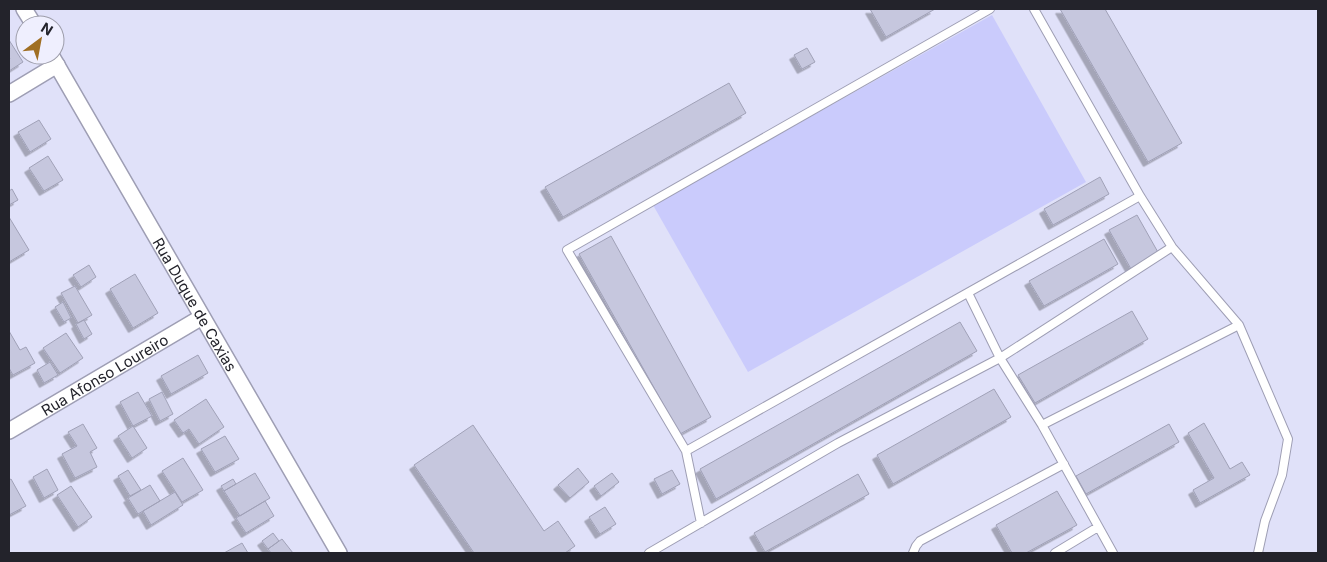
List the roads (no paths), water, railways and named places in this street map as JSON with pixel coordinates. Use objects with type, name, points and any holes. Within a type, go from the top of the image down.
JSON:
[{"type":"street","points":[[9,94],[47,65]]},
{"type":"street","name":"Rua Duque de Caxias","points":[[57,65],[339,553]]},
{"type":"street","name":"Rua Afonso Loureiro","points":[[9,431],[202,317]]},
{"type":"lane","points":[[701,523],[686,451],[567,250],[990,9]]},
{"type":"lane","points":[[1034,9],[1140,196],[1172,247],[1239,326],[1288,439],[1282,475],[1265,521],[1258,553]]},
{"type":"lane","points":[[686,451],[1140,196]]},
{"type":"lane","points":[[649,553],[838,442],[1000,358],[1172,247]]},
{"type":"lane","points":[[968,293],[1000,358],[1042,426],[1113,553]]},
{"type":"lane","points":[[1042,426],[1239,326]]},
{"type":"lane","points":[[913,553],[920,541],[1064,464]]},
{"type":"lane","points":[[1055,553],[1098,527]]}]
